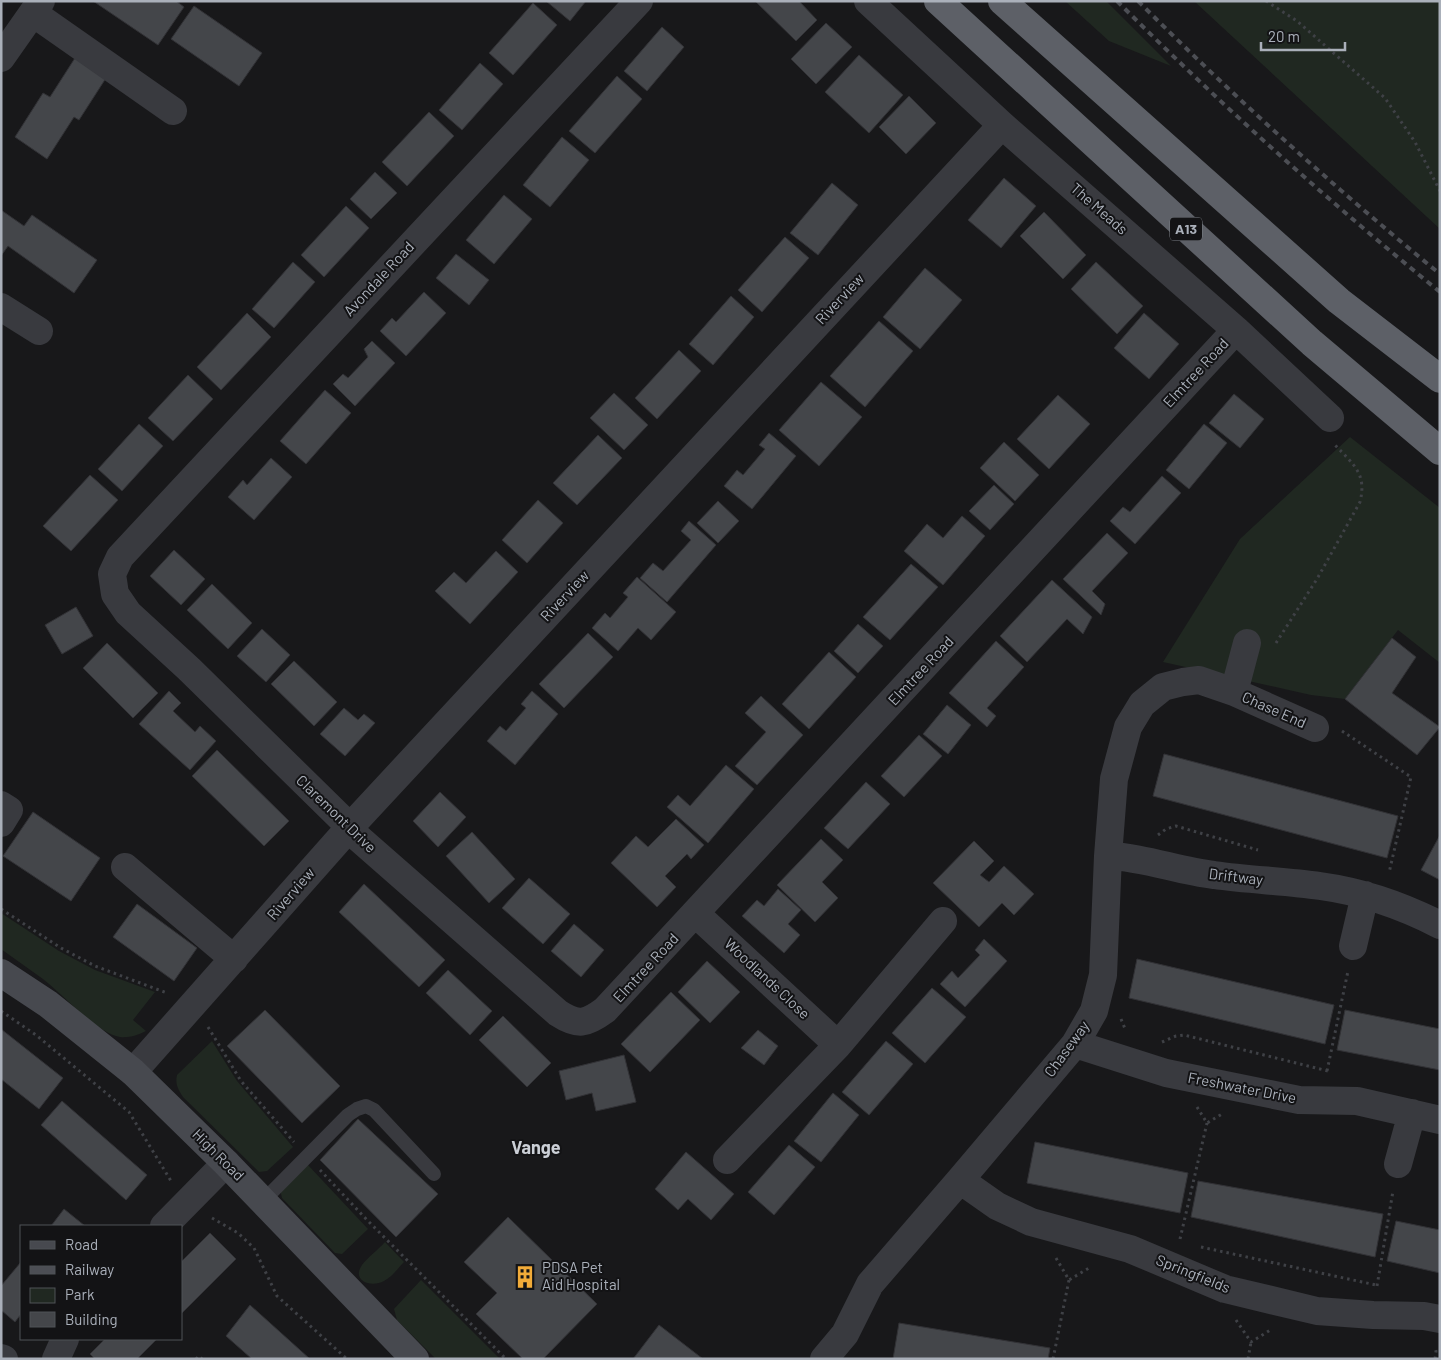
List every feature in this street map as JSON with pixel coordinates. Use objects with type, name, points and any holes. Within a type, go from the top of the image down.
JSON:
[{"type":"highway","name":"A13","points":[[938,1],[1291,324],[1440,451]]},
{"type":"highway","points":[[1002,1],[1332,294],[1440,379]]},
{"type":"main road","name":"High Road","points":[[1,973],[48,1004],[133,1072],[226,1163],[415,1359]]},
{"type":"street","name":"Avondale Road","points":[[120,557],[639,1]]},
{"type":"street","name":"The Meads","points":[[868,1],[1002,125],[1236,330],[1330,418]]},
{"type":"street","points":[[1,58],[37,7],[173,112]]},
{"type":"street","name":"Riverview","points":[[133,1072],[350,827],[1002,125]]},
{"type":"street","points":[[1,307],[39,332]]},
{"type":"street","name":"Elmtree Road","points":[[605,1010],[1236,330]]},
{"type":"street","name":"Claremont Drive","points":[[120,557],[112,574],[115,594],[128,613],[350,827],[362,842],[558,1013],[569,1020],[581,1023],[593,1019],[605,1010]]},
{"type":"street","name":"Chase End","points":[[1234,692],[1247,643]]},
{"type":"street","name":"Chase End","points":[[1199,680],[1234,692],[1314,728]]},
{"type":"street","name":"Chaseway","points":[[824,1359],[845,1334],[870,1284],[1075,1044],[1094,1011],[1103,975],[1108,856],[1114,779],[1128,728],[1142,704],[1163,688],[1183,682],[1199,680]]},
{"type":"street","points":[[1,805],[9,810],[1,823]]},
{"type":"street","name":"Driftway","points":[[1108,856],[1133,858],[1212,875],[1321,886],[1365,895],[1407,908],[1440,925]]},
{"type":"street","points":[[125,866],[234,959]]},
{"type":"street","points":[[1353,946],[1365,895]]},
{"type":"street","name":"Woodlands Close","points":[[696,914],[838,1045]]},
{"type":"street","points":[[727,1160],[838,1045],[943,921]]},
{"type":"street","name":"Freshwater Drive","points":[[1075,1044],[1166,1073],[1280,1097],[1299,1100],[1357,1100],[1440,1120]]},
{"type":"street","points":[[1398,1164],[1412,1113]]},
{"type":"street","points":[[165,1225],[226,1163]]},
{"type":"street","name":"Springfields","points":[[960,1180],[998,1206],[1031,1222],[1130,1249],[1225,1289],[1317,1310],[1374,1315],[1424,1316],[1437,1332]]},
{"type":"street","points":[[56,1359],[64,1340]]},
{"type":"lane","points":[[263,1201],[348,1115],[366,1106],[374,1110],[434,1174]]},
{"type":"path","points":[[1266,1],[1297,21],[1385,98],[1415,142],[1440,191]]},
{"type":"path","points":[[1247,643],[1269,653],[1318,579],[1360,502],[1363,489],[1361,476],[1353,464],[1324,434],[1330,418]]},
{"type":"path","points":[[1314,728],[1323,718],[1411,778],[1387,879]]},
{"type":"path","points":[[1153,839],[1176,826],[1266,852]]},
{"type":"path","points":[[1,909],[60,948],[95,966],[169,994]]},
{"type":"path","points":[[1327,1071],[1353,946]]},
{"type":"path","points":[[1,1010],[36,1035],[129,1112],[172,1183]]},
{"type":"path","points":[[1119,1014],[1130,1037]]},
{"type":"path","points":[[1160,1043],[1176,1036],[1184,1035],[1337,1073]]},
{"type":"path","points":[[1179,1242],[1207,1123],[1196,1106]]},
{"type":"path","points":[[1207,1123],[1224,1113]]},
{"type":"path","points":[[1377,1286],[1398,1164]]},
{"type":"path","points":[[210,1217],[238,1233],[254,1248],[277,1296],[346,1359]]},
{"type":"path","points":[[1198,1246],[1386,1288]]},
{"type":"path","points":[[1053,1359],[1069,1280],[1055,1257]]},
{"type":"path","points":[[1069,1280],[1092,1266]]},
{"type":"path","points":[[1231,1314],[1251,1342],[1248,1359]]},
{"type":"path","points":[[1251,1342],[1276,1326]]},
{"type":"path","points":[[1435,1359],[1437,1332]]},
{"type":"path","points":[[196,1359],[199,1356],[202,1359]]},
{"type":"green space","points":[[1065,1],[1106,1],[1171,66],[1109,41]]},
{"type":"green space","points":[[1194,1],[1440,1],[1440,229]]},
{"type":"green space","points":[[1350,437],[1440,508],[1440,663],[1398,630],[1345,699],[1311,695],[1163,662],[1240,539]]},
{"type":"green space","points":[[1,913],[59,951],[95,970],[155,992],[133,1020],[146,1031],[127,1037],[111,1034],[90,1021],[43,979],[1,949]]},
{"type":"green space","points":[[212,1041],[237,1081],[293,1147],[267,1171],[259,1172],[183,1097],[178,1089],[177,1075]]},
{"type":"green space","points":[[307,1164],[368,1229],[342,1254],[335,1253],[282,1198],[280,1189]]},
{"type":"green space","points":[[385,1242],[404,1262],[384,1281],[374,1284],[364,1282],[359,1275],[362,1265]]},
{"type":"green space","points":[[421,1280],[500,1359],[436,1359],[397,1320],[394,1309]]},
{"type":"building","points":[[93,1],[176,1],[184,7],[158,45]]},
{"type":"building","points":[[546,1],[586,1],[570,21]]},
{"type":"building","points":[[755,1],[799,1],[817,20],[796,41]]},
{"type":"building","points":[[533,3],[557,25],[513,75],[489,53]]},
{"type":"building","points":[[194,6],[262,53],[239,86],[171,39]]},
{"type":"building","points":[[826,23],[852,47],[816,84],[791,59]]},
{"type":"building","points":[[662,27],[684,47],[647,91],[624,71]]},
{"type":"building","points":[[859,55],[903,95],[869,133],[825,92]]},
{"type":"building","points":[[75,58],[106,78],[79,120],[74,117],[47,159],[15,137],[43,93],[50,97]]},
{"type":"building","points":[[480,63],[503,84],[462,130],[439,110]]},
{"type":"building","points":[[617,76],[642,99],[595,153],[569,131]]},
{"type":"building","points":[[909,96],[936,123],[906,154],[879,127]]},
{"type":"building","points":[[429,112],[454,136],[407,186],[382,162]]},
{"type":"building","points":[[562,137],[589,160],[550,207],[523,185]]},
{"type":"building","points":[[375,172],[397,193],[371,219],[350,199]]},
{"type":"building","points":[[1004,178],[1036,206],[1001,248],[968,220]]},
{"type":"building","points":[[832,183],[858,205],[818,255],[790,233]]},
{"type":"building","points":[[504,195],[532,219],[494,264],[466,240]]},
{"type":"building","points":[[346,206],[369,228],[324,277],[301,255]]},
{"type":"building","points":[[1,210],[24,226],[32,215],[97,260],[74,293],[8,246],[1,256]]},
{"type":"building","points":[[1044,212],[1086,255],[1063,279],[1020,236]]},
{"type":"building","points":[[785,237],[809,258],[762,312],[738,290]]},
{"type":"building","points":[[456,254],[489,280],[469,305],[436,278]]},
{"type":"building","points":[[293,262],[315,282],[274,328],[252,309]]},
{"type":"building","points":[[1096,262],[1143,306],[1117,334],[1071,289]]},
{"type":"building","points":[[925,268],[962,300],[920,349],[883,317]]},
{"type":"building","points":[[424,292],[446,313],[406,356],[380,331],[392,318],[396,322]]},
{"type":"building","points":[[731,296],[754,317],[713,365],[689,344]]},
{"type":"building","points":[[247,313],[271,337],[221,390],[197,367]]},
{"type":"building","points":[[1144,313],[1179,344],[1149,379],[1114,348]]},
{"type":"building","points":[[879,321],[913,351],[865,407],[830,376]]},
{"type":"building","points":[[372,341],[395,363],[355,406],[333,384],[343,374],[348,378],[368,357],[364,349]]},
{"type":"building","points":[[679,350],[701,371],[657,419],[635,398]]},
{"type":"building","points":[[188,375],[213,399],[173,441],[148,418]]},
{"type":"building","points":[[821,382],[862,417],[819,466],[779,430]]},
{"type":"building","points":[[325,390],[351,413],[306,464],[280,441]]},
{"type":"building","points":[[614,393],[648,425],[624,450],[590,418]]},
{"type":"building","points":[[1234,394],[1264,419],[1240,448],[1209,423]]},
{"type":"building","points":[[1058,395],[1090,424],[1049,469],[1017,439]]},
{"type":"building","points":[[139,424],[163,446],[122,491],[98,469]]},
{"type":"building","points":[[1204,424],[1227,443],[1189,489],[1166,470]]},
{"type":"building","points":[[769,433],[796,456],[752,509],[724,486],[737,470],[743,475],[765,449],[759,445]]},
{"type":"building","points":[[598,435],[622,458],[577,505],[553,483]]},
{"type":"building","points":[[1004,442],[1039,475],[1015,501],[980,468]]},
{"type":"building","points":[[271,458],[292,477],[254,520],[228,497],[243,480],[247,485]]},
{"type":"building","points":[[90,475],[118,500],[71,551],[43,526]]},
{"type":"building","points":[[1162,476],[1181,493],[1135,544],[1110,521],[1123,507],[1130,512]]},
{"type":"building","points":[[994,485],[1014,504],[990,530],[969,511]]},
{"type":"building","points":[[538,500],[563,523],[527,563],[502,540]]},
{"type":"building","points":[[718,501],[739,521],[718,543],[697,523]]},
{"type":"building","points":[[962,516],[985,536],[943,585],[904,551],[927,524],[943,538]]},
{"type":"building","points":[[689,521],[716,545],[667,602],[640,578],[653,563],[663,571],[691,540],[681,531]]},
{"type":"building","points":[[1107,533],[1128,553],[1092,591],[1105,604],[1101,615],[1063,579]]},
{"type":"building","points":[[174,550],[205,579],[181,605],[150,576]]},
{"type":"building","points":[[496,551],[518,572],[470,624],[435,591],[454,572],[466,583]]},
{"type":"building","points":[[911,564],[938,587],[890,640],[863,617]]},
{"type":"building","points":[[637,577],[676,612],[651,640],[638,628],[618,651],[592,628],[605,613],[610,618],[628,597],[623,593]]},
{"type":"building","points":[[1052,580],[1092,617],[1083,634],[1067,619],[1027,662],[1000,636]]},
{"type":"building","points":[[212,584],[252,623],[228,649],[187,610]]},
{"type":"building","points":[[76,607],[93,636],[62,654],[45,625]]},
{"type":"building","points":[[858,624],[883,646],[858,673],[834,651]]},
{"type":"building","points":[[262,629],[290,655],[266,682],[237,656]]},
{"type":"building","points":[[588,633],[613,657],[564,708],[539,684]]},
{"type":"building","points":[[1392,638],[1416,657],[1392,693],[1440,727],[1417,755],[1345,699]]},
{"type":"building","points":[[996,641],[1024,667],[987,708],[996,716],[987,727],[949,693]]},
{"type":"building","points":[[107,643],[158,693],[133,718],[83,668]]},
{"type":"building","points":[[829,652],[856,677],[809,729],[782,704]]},
{"type":"building","points":[[294,661],[337,702],[314,726],[271,684]]},
{"type":"building","points":[[169,691],[181,703],[173,711],[195,732],[200,726],[216,741],[190,770],[139,724]]},
{"type":"building","points":[[532,691],[558,714],[515,765],[487,741],[500,726],[506,731],[526,708],[521,704]]},
{"type":"building","points":[[761,696],[803,735],[757,785],[735,766],[766,732],[745,713]]},
{"type":"building","points":[[947,705],[971,725],[948,754],[923,734]]},
{"type":"building","points":[[344,708],[358,720],[364,714],[375,723],[345,756],[320,734]]},
{"type":"building","points":[[919,735],[942,756],[904,797],[881,776]]},
{"type":"building","points":[[217,750],[289,821],[264,846],[192,776]]},
{"type":"building","points":[[1164,754],[1398,816],[1387,858],[1153,796]]},
{"type":"building","points":[[726,765],[754,789],[708,843],[667,807],[678,795],[690,806]]},
{"type":"building","points":[[866,782],[890,804],[848,849],[824,828]]},
{"type":"building","points":[[440,792],[466,817],[438,847],[413,821]]},
{"type":"building","points":[[33,812],[100,858],[71,901],[3,856]]},
{"type":"building","points":[[676,819],[704,845],[691,859],[687,854],[665,876],[676,887],[657,907],[611,863],[636,836],[648,847]]},
{"type":"building","points":[[472,832],[515,879],[489,903],[446,856]]},
{"type":"building","points":[[1440,835],[1440,880],[1421,870]]},
{"type":"building","points":[[821,839],[843,860],[822,882],[838,898],[815,922],[777,885]]},
{"type":"building","points":[[974,841],[994,861],[980,875],[989,882],[1004,866],[1034,894],[1014,915],[1002,903],[979,927],[933,883]]},
{"type":"building","points":[[529,878],[570,914],[543,944],[502,908]]},
{"type":"building","points":[[364,884],[445,960],[419,987],[339,912]]},
{"type":"building","points":[[778,889],[801,910],[788,924],[800,935],[784,953],[742,916],[757,900],[764,906]]},
{"type":"building","points":[[137,904],[197,948],[174,981],[113,937]]},
{"type":"building","points":[[574,924],[604,950],[581,977],[551,951]]},
{"type":"building","points":[[984,939],[1007,961],[965,1007],[940,984],[952,971],[958,978],[980,955],[975,950]]},
{"type":"building","points":[[1137,959],[1334,1005],[1325,1044],[1129,998]]},
{"type":"building","points":[[707,961],[740,992],[710,1023],[678,992]]},
{"type":"building","points":[[448,970],[492,1011],[470,1035],[426,993]]},
{"type":"building","points":[[932,988],[966,1017],[925,1063],[892,1033]]},
{"type":"building","points":[[671,992],[700,1020],[650,1072],[621,1044]]},
{"type":"building","points":[[265,1010],[340,1086],[302,1123],[227,1046]]},
{"type":"building","points":[[1345,1010],[1440,1029],[1440,1070],[1337,1050]]},
{"type":"building","points":[[503,1016],[551,1063],[527,1087],[479,1040]]},
{"type":"building","points":[[1,1029],[63,1078],[39,1109],[1,1079]]},
{"type":"building","points":[[758,1030],[778,1046],[764,1065],[741,1048]]},
{"type":"building","points":[[886,1041],[913,1064],[869,1115],[842,1092]]},
{"type":"building","points":[[624,1055],[636,1102],[596,1111],[592,1093],[566,1100],[559,1071]]},
{"type":"building","points":[[833,1093],[859,1115],[821,1162],[794,1141]]},
{"type":"building","points":[[62,1101],[147,1175],[126,1200],[41,1125]]},
{"type":"building","points":[[358,1119],[438,1194],[396,1237],[320,1160]]},
{"type":"building","points":[[1035,1142],[1188,1173],[1180,1213],[1027,1183]]},
{"type":"building","points":[[789,1145],[815,1167],[774,1215],[748,1192]]},
{"type":"building","points":[[686,1152],[734,1194],[711,1220],[688,1199],[678,1210],[655,1189]]},
{"type":"building","points":[[1198,1181],[1383,1214],[1375,1257],[1191,1217]]},
{"type":"building","points":[[64,1209],[84,1225],[52,1225]]},
{"type":"building","name":"PDSA Pet Aid Hospital","points":[[508,1217],[597,1304],[543,1359],[523,1359],[476,1314],[497,1293],[464,1262]]},
{"type":"building","points":[[1396,1221],[1440,1230],[1440,1273],[1387,1261]]},
{"type":"building","points":[[210,1233],[236,1259],[182,1313],[182,1261]]},
{"type":"building","points":[[20,1263],[20,1315],[15,1322],[1,1310],[1,1286]]},
{"type":"building","points":[[250,1305],[310,1359],[252,1359],[226,1336]]},
{"type":"building","points":[[899,1323],[1050,1348],[1048,1359],[893,1359]]},
{"type":"building","points":[[659,1325],[703,1359],[633,1359]]},
{"type":"building","points":[[104,1340],[156,1340],[137,1359],[95,1359],[90,1354]]},
{"type":"railway","points":[[1117,1],[1275,151],[1440,292]]},
{"type":"railway","points":[[1138,1],[1286,141],[1362,209],[1440,274]]},
{"type":"place","name":"PDSA Pet Aid Hospital","points":[[525,1277]]},
{"type":"district","name":"Vange","points":[[536,1148]]}]
